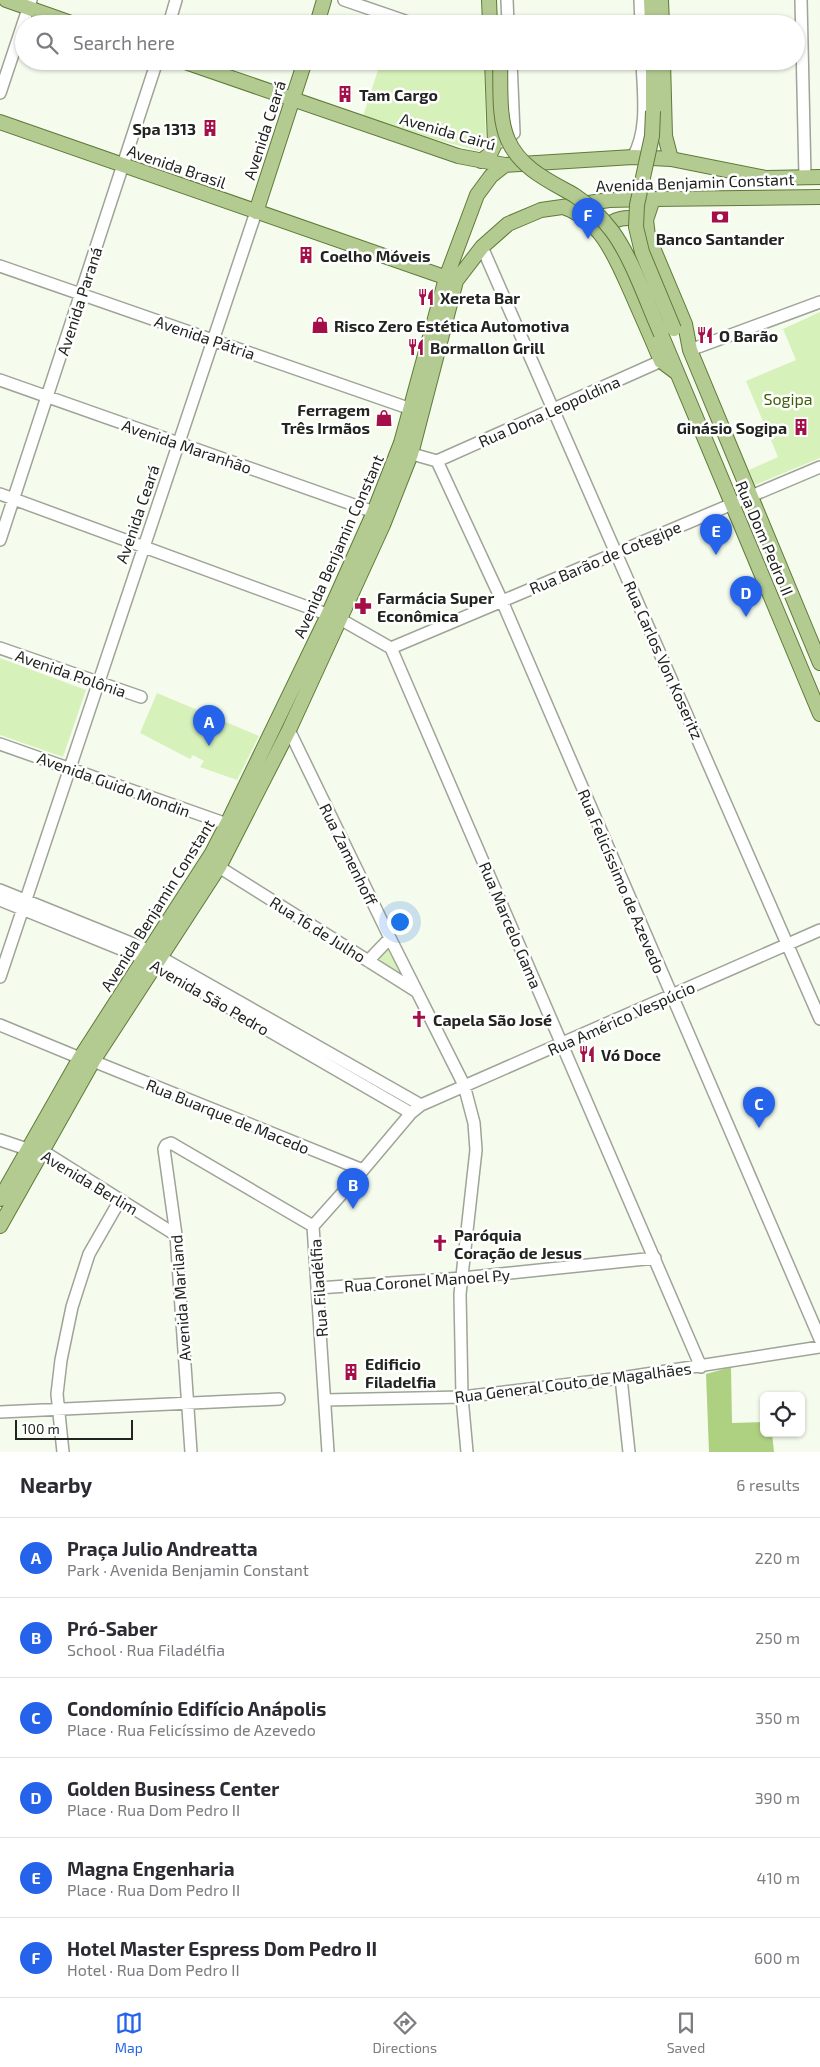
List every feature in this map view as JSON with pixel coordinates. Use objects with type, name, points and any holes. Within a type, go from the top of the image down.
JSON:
[{"type":"main road","points":[[6,0],[30,4],[54,15]]},
{"type":"main road","points":[[320,15],[324,0]]},
{"type":"main road","points":[[489,0],[490,15]]},
{"type":"main road","points":[[498,0],[499,15]]},
{"type":"main road","points":[[651,0],[652,15]]},
{"type":"main road","points":[[661,0],[662,15]]},
{"type":"main road","name":"Avenida Cairú","points":[[207,70],[458,156],[505,165]]},
{"type":"main road","name":"Avenida Ceará","points":[[256,212],[302,70]]},
{"type":"main road","points":[[481,161],[490,154],[495,144],[492,70]]},
{"type":"main road","name":"Rua Dom Pedro II","points":[[500,70],[502,116],[508,140],[520,159],[548,182],[575,196],[592,210],[613,232],[628,258],[820,714]]},
{"type":"main road","name":"Rua Dom Pedro II","points":[[653,70],[652,136],[637,204],[636,227],[642,252],[674,329],[690,350]]},
{"type":"main road","points":[[663,70],[665,136],[671,159]]},
{"type":"main road","name":"Avenida Brasil","points":[[0,122],[451,279]]},
{"type":"main road","name":"Avenida Benjamin Constant","points":[[0,1199],[27,1149],[154,958],[219,867],[289,730],[374,512],[405,452],[411,409],[477,195],[491,176],[505,165],[633,157],[671,159],[766,178],[820,177]]},
{"type":"main road","name":"Avenida Benjamin Constant","points":[[154,958],[212,853],[383,525],[405,452],[451,279],[482,247],[508,224],[541,210],[609,200],[820,197]]},
{"type":"main road","points":[[599,231],[609,223],[621,218],[632,217],[646,220],[653,198]]},
{"type":"main road","points":[[562,207],[581,215],[599,231],[613,250],[661,361],[678,374]]},
{"type":"main road","name":"Rua Dom Pedro II","points":[[646,220],[653,250],[685,324],[690,350],[820,663]]},
{"type":"main road","name":"Avenida Benjamin Constant","points":[[0,1226],[86,1060]]},
{"type":"street","points":[[172,15],[176,0]]},
{"type":"street","points":[[344,0],[388,15]]},
{"type":"street","points":[[507,0],[508,15]]},
{"type":"street","points":[[640,0],[641,15]]},
{"type":"street","points":[[801,0],[801,15]]},
{"type":"street","points":[[0,93],[15,48]]},
{"type":"street","name":"Avenida Paraná","points":[[0,540],[154,70]]},
{"type":"street","points":[[495,144],[514,133],[510,70]]},
{"type":"street","points":[[633,157],[639,146],[643,127],[642,70]]},
{"type":"street","points":[[803,70],[805,177]]},
{"type":"street","name":"Avenida Ceará","points":[[0,977],[256,212]]},
{"type":"street","name":"Rua Carlos Von Koseritz","points":[[482,247],[552,410],[789,944],[820,1019]]},
{"type":"street","name":"Avenida Pátria","points":[[0,266],[411,409]]},
{"type":"street","points":[[690,350],[820,302]]},
{"type":"street","name":"Rua Dona Leopoldina","points":[[437,460],[661,361]]},
{"type":"street","name":"Avenida Maranhão","points":[[0,380],[374,512]]},
{"type":"street","points":[[405,452],[437,460]]},
{"type":"street","name":"Rua Felicíssimo de Azevedo","points":[[437,460],[502,601],[820,1339]]},
{"type":"street","name":"Rua Barão de Cotegipe","points":[[391,648],[820,467]]},
{"type":"street","points":[[0,494],[334,617],[391,648]]},
{"type":"street","name":"Avenida Polônia","points":[[0,648],[141,697]]},
{"type":"street","name":"Rua Marcelo Gama","points":[[391,648],[656,1258],[701,1367]]},
{"type":"street","name":"Rua Zamenhoff","points":[[289,730],[464,1085],[474,1123],[476,1150],[460,1294],[462,1397],[467,1452]]},
{"type":"street","name":"Avenida Guido Mondin","points":[[0,744],[227,824]]},
{"type":"street","name":"Rua 16 de Julho","points":[[219,867],[418,992]]},
{"type":"street","name":"Avenida São Pedro","points":[[0,890],[24,905],[154,958],[370,1082],[421,1105]]},
{"type":"street","name":"Avenida São Pedro","points":[[0,900],[24,905]]},
{"type":"street","name":"Rua Américo Vespúcio","points":[[421,1105],[820,930]]},
{"type":"street","points":[[368,961],[390,938]]},
{"type":"street","name":"Rua Buarque de Macedo","points":[[0,1025],[363,1170]]},
{"type":"street","name":"Avenida São Pedro","points":[[370,1082],[411,1112]]},
{"type":"street","name":"Rua Filadélfia","points":[[328,1452],[313,1226],[411,1112],[421,1105]]},
{"type":"street","name":"Avenida Berlim","points":[[0,1140],[27,1149],[41,1150],[176,1235]]},
{"type":"street","name":"Avenida Mariland","points":[[191,1452],[176,1235],[164,1149],[166,1144],[171,1143],[313,1226]]},
{"type":"street","points":[[62,1452],[58,1394],[61,1360],[72,1307],[89,1254],[120,1200]]},
{"type":"street","name":"Rua Coronel Manoel Py","points":[[318,1288],[462,1278],[656,1258]]},
{"type":"street","name":"Rua General Couto de Magalhães","points":[[325,1400],[462,1397],[701,1367],[820,1347]]},
{"type":"street","points":[[621,1378],[629,1452]]},
{"type":"street","points":[[0,1412],[279,1399]]},
{"type":"green space","points":[[378,70],[484,70],[486,144],[479,151],[415,134],[363,116]]},
{"type":"green space","name":"Sogipa","points":[[820,312],[820,458],[755,485],[749,470],[778,457],[746,381],[796,360],[783,329]]},
{"type":"green space","points":[[0,658],[86,690],[63,757],[0,735]]},
{"type":"green space","points":[[157,693],[259,736],[237,780],[200,767],[204,761],[193,755],[190,759],[140,733]]},
{"type":"green space","points":[[387,947],[403,979],[374,960]]},
{"type":"green space","points":[[731,1367],[732,1423],[760,1422],[760,1437],[772,1437],[774,1452],[709,1452],[706,1374]]},
{"type":"place","name":"Tam Cargo","points":[[345,94]]},
{"type":"place","name":"Spa 1313","points":[[210,128]]},
{"type":"place","name":"Banco Santander","points":[[720,217]]},
{"type":"place","name":"Hotel Master Espress Dom Pedro II","points":[[588,239]]},
{"type":"place","name":"Coelho Móveis","points":[[306,255]]},
{"type":"place","name":"Xereta Bar","points":[[426,297]]},
{"type":"place","name":"Risco Zero Estética Automotiva","points":[[320,325]]},
{"type":"place","name":"O Barão","points":[[705,335]]},
{"type":"place","name":"Bormallon Grill","points":[[416,347]]},
{"type":"place","name":"Ferragem Três Irmãos","points":[[384,418]]},
{"type":"place","name":"Ginásio Sogipa","points":[[801,427]]},
{"type":"place","name":"Magna Engenharia","points":[[716,555]]},
{"type":"place","name":"Farmácia Super Econômica","points":[[363,606]]},
{"type":"place","name":"Golden Business Center","points":[[746,617]]},
{"type":"place","name":"Praça Julio Andreatta","points":[[209,746]]},
{"type":"place","name":"Capela São José","points":[[419,1019]]},
{"type":"place","name":"Vó Doce","points":[[587,1054]]},
{"type":"place","name":"Condomínio Edifício Anápolis","points":[[759,1128]]},
{"type":"place","name":"Pró-Saber","points":[[353,1209]]},
{"type":"place","name":"Paróquia Coração de Jesus","points":[[440,1243]]},
{"type":"place","name":"Edificio Filadelfia","points":[[351,1372]]}]
